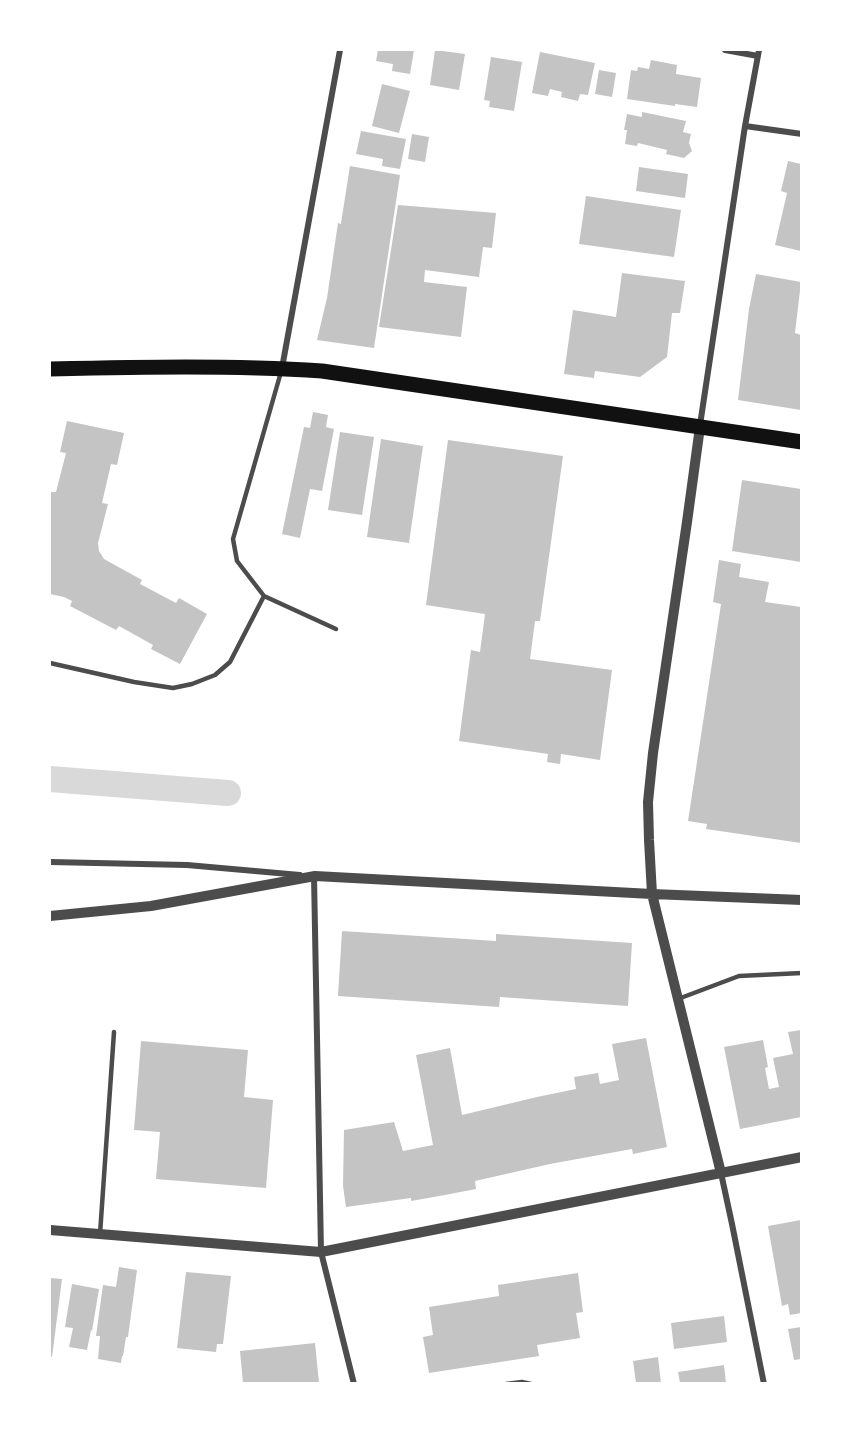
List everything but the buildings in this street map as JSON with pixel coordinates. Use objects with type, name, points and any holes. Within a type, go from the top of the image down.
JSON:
[{"type":"main road","points":[[50,369],[166,367],[322,371],[801,442]]},
{"type":"street","points":[[282,369],[340,50]]},
{"type":"street","points":[[725,50],[758,53],[745,126],[653,753],[648,802],[649,840],[652,894],[721,1173],[764,1383]]},
{"type":"street","points":[[745,126],[801,135]]},
{"type":"street","points":[[50,862],[187,865],[315,876],[801,900]]},
{"type":"street","points":[[50,916],[151,906],[315,876]]},
{"type":"street","points":[[315,876],[321,1252],[354,1383]]},
{"type":"street","points":[[50,1230],[321,1252],[801,1157]]},
{"type":"lane","points":[[282,369],[232,539],[237,561],[264,596],[336,629]]},
{"type":"lane","points":[[50,663],[134,682],[173,688],[192,684],[215,675],[230,662],[264,596]]},
{"type":"lane","points":[[678,999],[739,976],[801,973]]},
{"type":"lane","points":[[100,1234],[114,1032]]},
{"type":"lane","points":[[506,1383],[531,1383]]},
{"type":"waterway","points":[[50,779],[228,793]]}]
